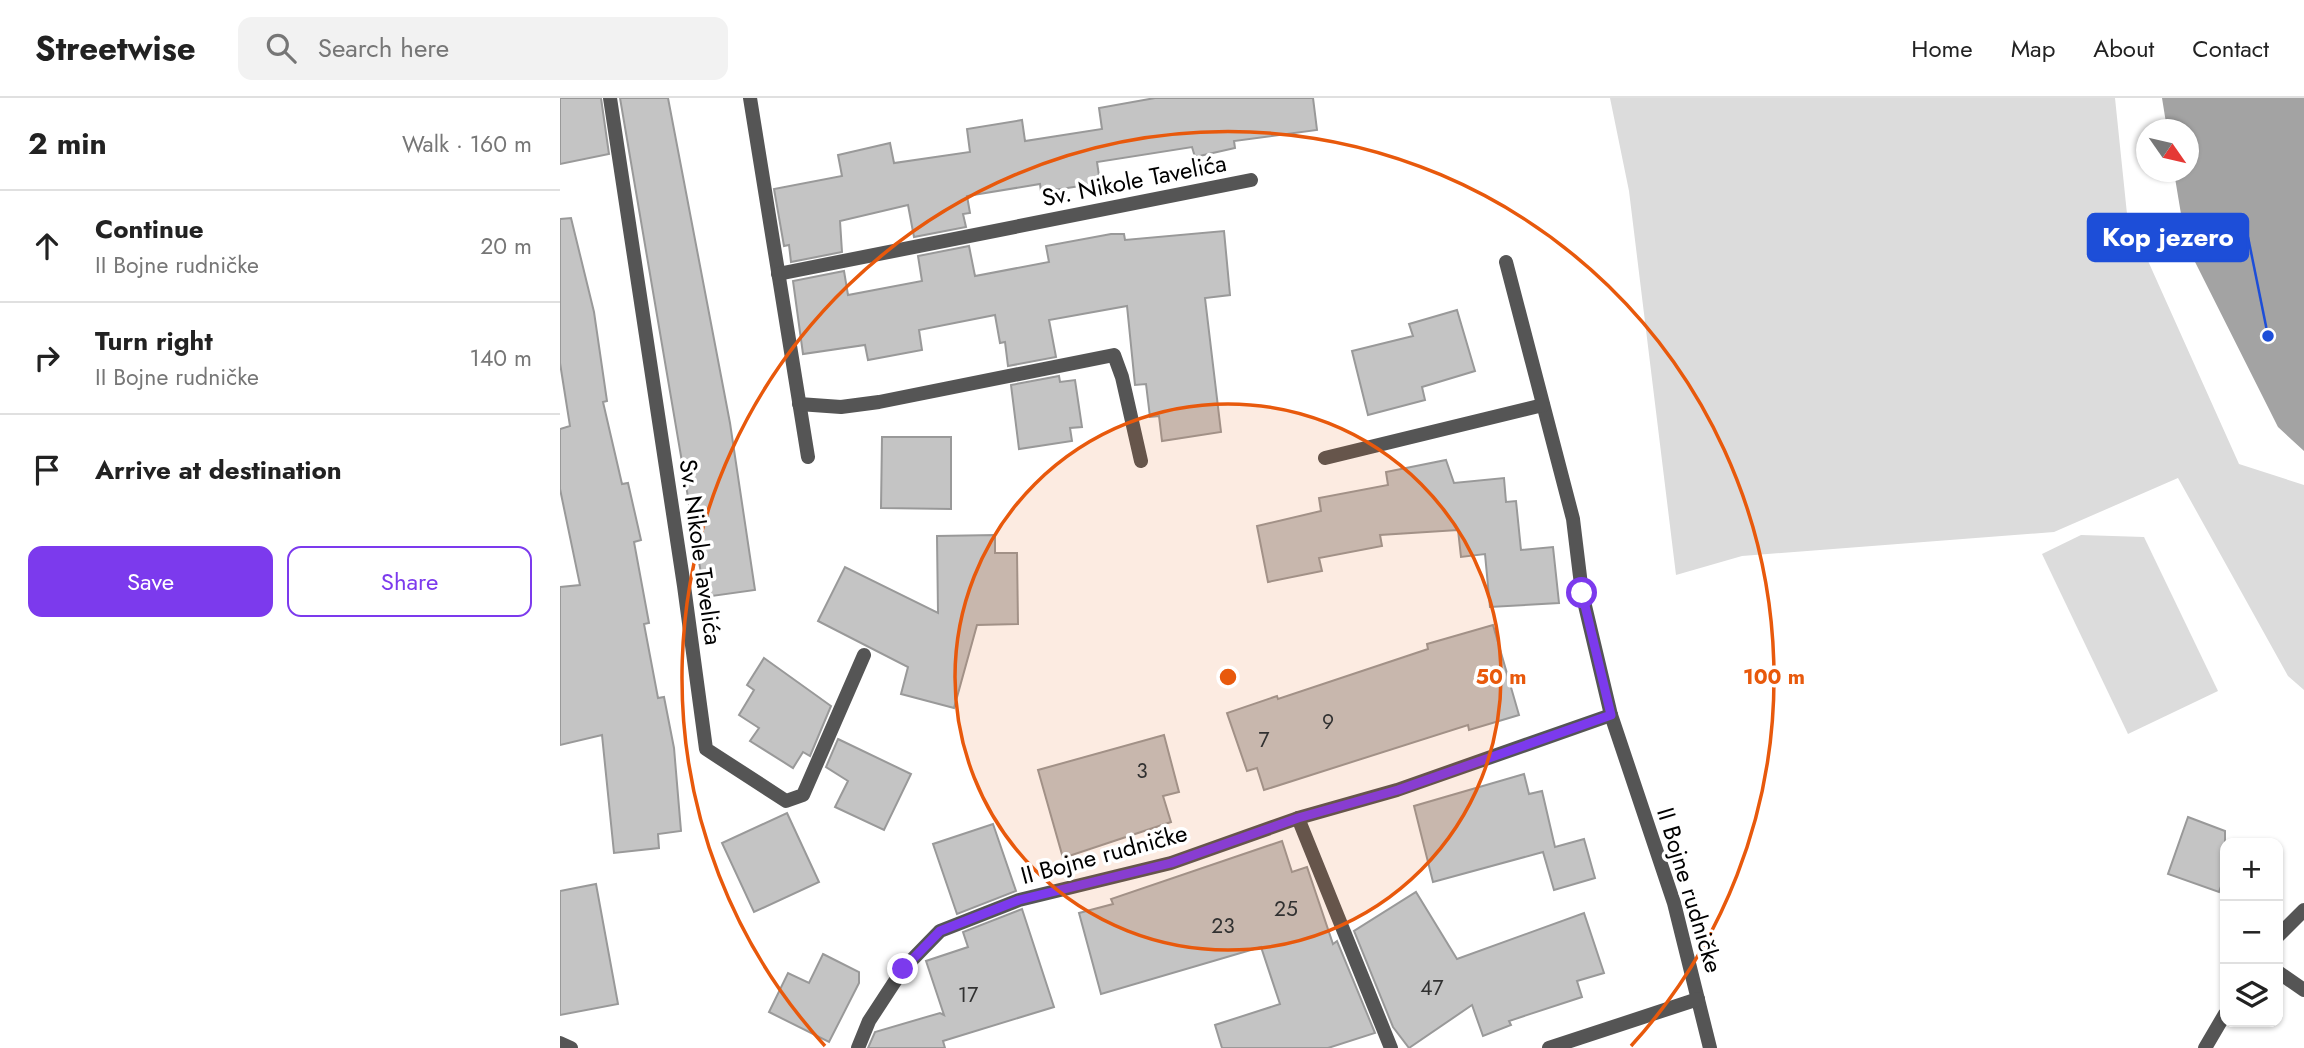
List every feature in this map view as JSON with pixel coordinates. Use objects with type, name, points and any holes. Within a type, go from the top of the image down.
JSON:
[{"type":"street","name":"Sv. Nikole Tavelića","points":[[610,98],[706,749],[786,801],[803,794],[864,655]]},
{"type":"street","points":[[750,98],[807,457]]},
{"type":"street","name":"Sv. Nikole Tavelića","points":[[778,274],[1251,180]]},
{"type":"street","name":"II Bojne rudničke","points":[[1506,262],[1573,519],[1582,593],[1611,715],[1674,903],[1710,1048]]},
{"type":"street","points":[[799,404],[841,407],[879,402],[1114,355],[1122,377],[1141,461]]},
{"type":"street","points":[[1325,458],[1543,405]]},
{"type":"street","name":"II Bojne rudničke","points":[[858,1048],[869,1021],[903,969],[940,931],[1019,900],[1171,863],[1298,818],[1398,790],[1611,715]]},
{"type":"street","points":[[1298,818],[1391,1048]]},
{"type":"street","points":[[2283,931],[2304,910]]},
{"type":"street","points":[[2283,975],[2304,990]]},
{"type":"street","name":"II Bojne rudničke","points":[[1549,1048],[1698,999]]},
{"type":"street","points":[[2206,1048],[2220,1023]]},
{"type":"street","points":[[560,1043],[571,1048]]},
{"type":"shaded area","points":[[1610,98],[2115,98],[2127,214],[2239,464],[2304,485],[2304,690],[2288,676],[2178,478],[2054,532],[1742,556],[1676,575],[1629,191]]},
{"type":"shaded area","points":[[2162,98],[2304,98],[2304,451],[2278,427],[2186,244],[2176,182],[2199,182],[2199,119],[2165,119]]},
{"type":"shaded area","points":[[2081,535],[2144,537],[2218,691],[2128,734],[2042,554]]},
{"type":"building","points":[[560,98],[601,98],[609,154],[560,164]]},
{"type":"building","points":[[620,98],[668,98],[730,423],[755,590],[705,597]]},
{"type":"building","points":[[1155,98],[1313,98],[1317,130],[1234,141],[1235,148],[1195,157],[1192,147],[1097,162],[1100,183],[1041,192],[1040,184],[967,196],[970,213],[963,214],[966,227],[914,237],[908,205],[840,221],[842,252],[791,262],[789,245],[784,246],[774,189],[842,176],[838,155],[890,143],[894,163],[970,152],[967,129],[1022,120],[1025,141],[1102,129],[1099,108]]},
{"type":"building","points":[[571,218],[594,312],[607,401],[603,402],[622,484],[628,483],[641,540],[634,542],[649,623],[644,624],[658,698],[664,697],[674,748],[681,831],[658,834],[659,848],[614,853],[602,735],[560,745],[560,587],[580,585],[560,489],[560,429],[570,426],[560,363],[560,219]]},
{"type":"building","points":[[1224,231],[1230,295],[1205,298],[1221,432],[1162,441],[1159,416],[1150,417],[1146,384],[1135,385],[1127,306],[1049,320],[1056,357],[1008,366],[1005,342],[1000,343],[995,315],[919,330],[922,350],[868,360],[865,345],[803,354],[793,281],[844,271],[848,295],[922,281],[918,256],[969,246],[975,276],[1049,262],[1046,246],[1111,234],[1124,234],[1125,240]]},
{"type":"building","points":[[1457,310],[1475,371],[1422,387],[1425,400],[1368,415],[1352,351],[1413,336],[1409,324]]},
{"type":"building","points":[[1059,376],[1060,382],[1075,380],[1082,427],[1070,428],[1072,441],[1019,449],[1011,385]]},
{"type":"building","points":[[882,437],[951,437],[951,509],[881,508]]},
{"type":"building","points":[[1446,460],[1454,483],[1504,478],[1506,502],[1516,501],[1521,550],[1553,547],[1559,603],[1490,607],[1485,554],[1461,557],[1458,530],[1380,535],[1382,546],[1319,558],[1322,571],[1268,582],[1257,526],[1321,511],[1319,498],[1388,485],[1386,472]]},
{"type":"building","points":[[995,535],[995,553],[1017,553],[1018,624],[977,625],[954,708],[901,694],[908,667],[818,621],[845,567],[938,613],[937,536]]},
{"type":"building","points":[[1493,625],[1519,715],[1469,730],[1468,725],[1264,790],[1257,768],[1247,771],[1227,713],[1277,696],[1278,699],[1428,649],[1427,644]]},
{"type":"building","points":[[764,658],[831,706],[810,756],[803,752],[793,768],[750,741],[759,728],[739,715],[754,690],[747,685]]},
{"type":"building","points":[[1164,735],[1179,792],[1163,796],[1171,822],[1063,858],[1038,770]]},
{"type":"building","points":[[838,739],[911,774],[884,830],[835,807],[848,781],[826,767]]},
{"type":"building","points":[[1524,774],[1529,794],[1542,791],[1555,847],[1584,839],[1595,878],[1554,890],[1543,852],[1433,882],[1414,806]]},
{"type":"building","points":[[787,813],[819,882],[754,912],[722,843]]},
{"type":"building","points":[[2188,817],[2225,831],[2225,838],[2220,838],[2219,892],[2168,874]]},
{"type":"building","points":[[993,824],[1016,891],[957,914],[933,844]]},
{"type":"building","points":[[1282,841],[1292,872],[1307,867],[1333,944],[1337,941],[1375,1033],[1328,1048],[1222,1048],[1215,1025],[1280,1004],[1261,947],[1101,994],[1079,913],[1113,904],[1111,899]]},
{"type":"building","points":[[596,884],[618,1004],[560,1015],[560,891]]},
{"type":"building","points":[[1416,892],[1457,959],[1584,913],[1604,973],[1577,981],[1582,997],[1509,1021],[1511,1025],[1483,1036],[1472,1005],[1409,1048],[1393,1027],[1354,931]]},
{"type":"building","points":[[1022,909],[1054,1007],[943,1041],[945,1048],[868,1048],[875,1032],[940,1013],[944,1015],[926,961],[968,947],[963,932]]},
{"type":"building","points":[[823,954],[859,972],[859,983],[829,1042],[769,1012],[788,973],[809,983]]},
{"type":"place","name":"Kop jezero","points":[[2268,336]]},
{"type":"route","points":[[903,969],[940,931],[1019,900],[1171,863],[1298,818],[1398,790],[1611,715],[1582,593]]}]
